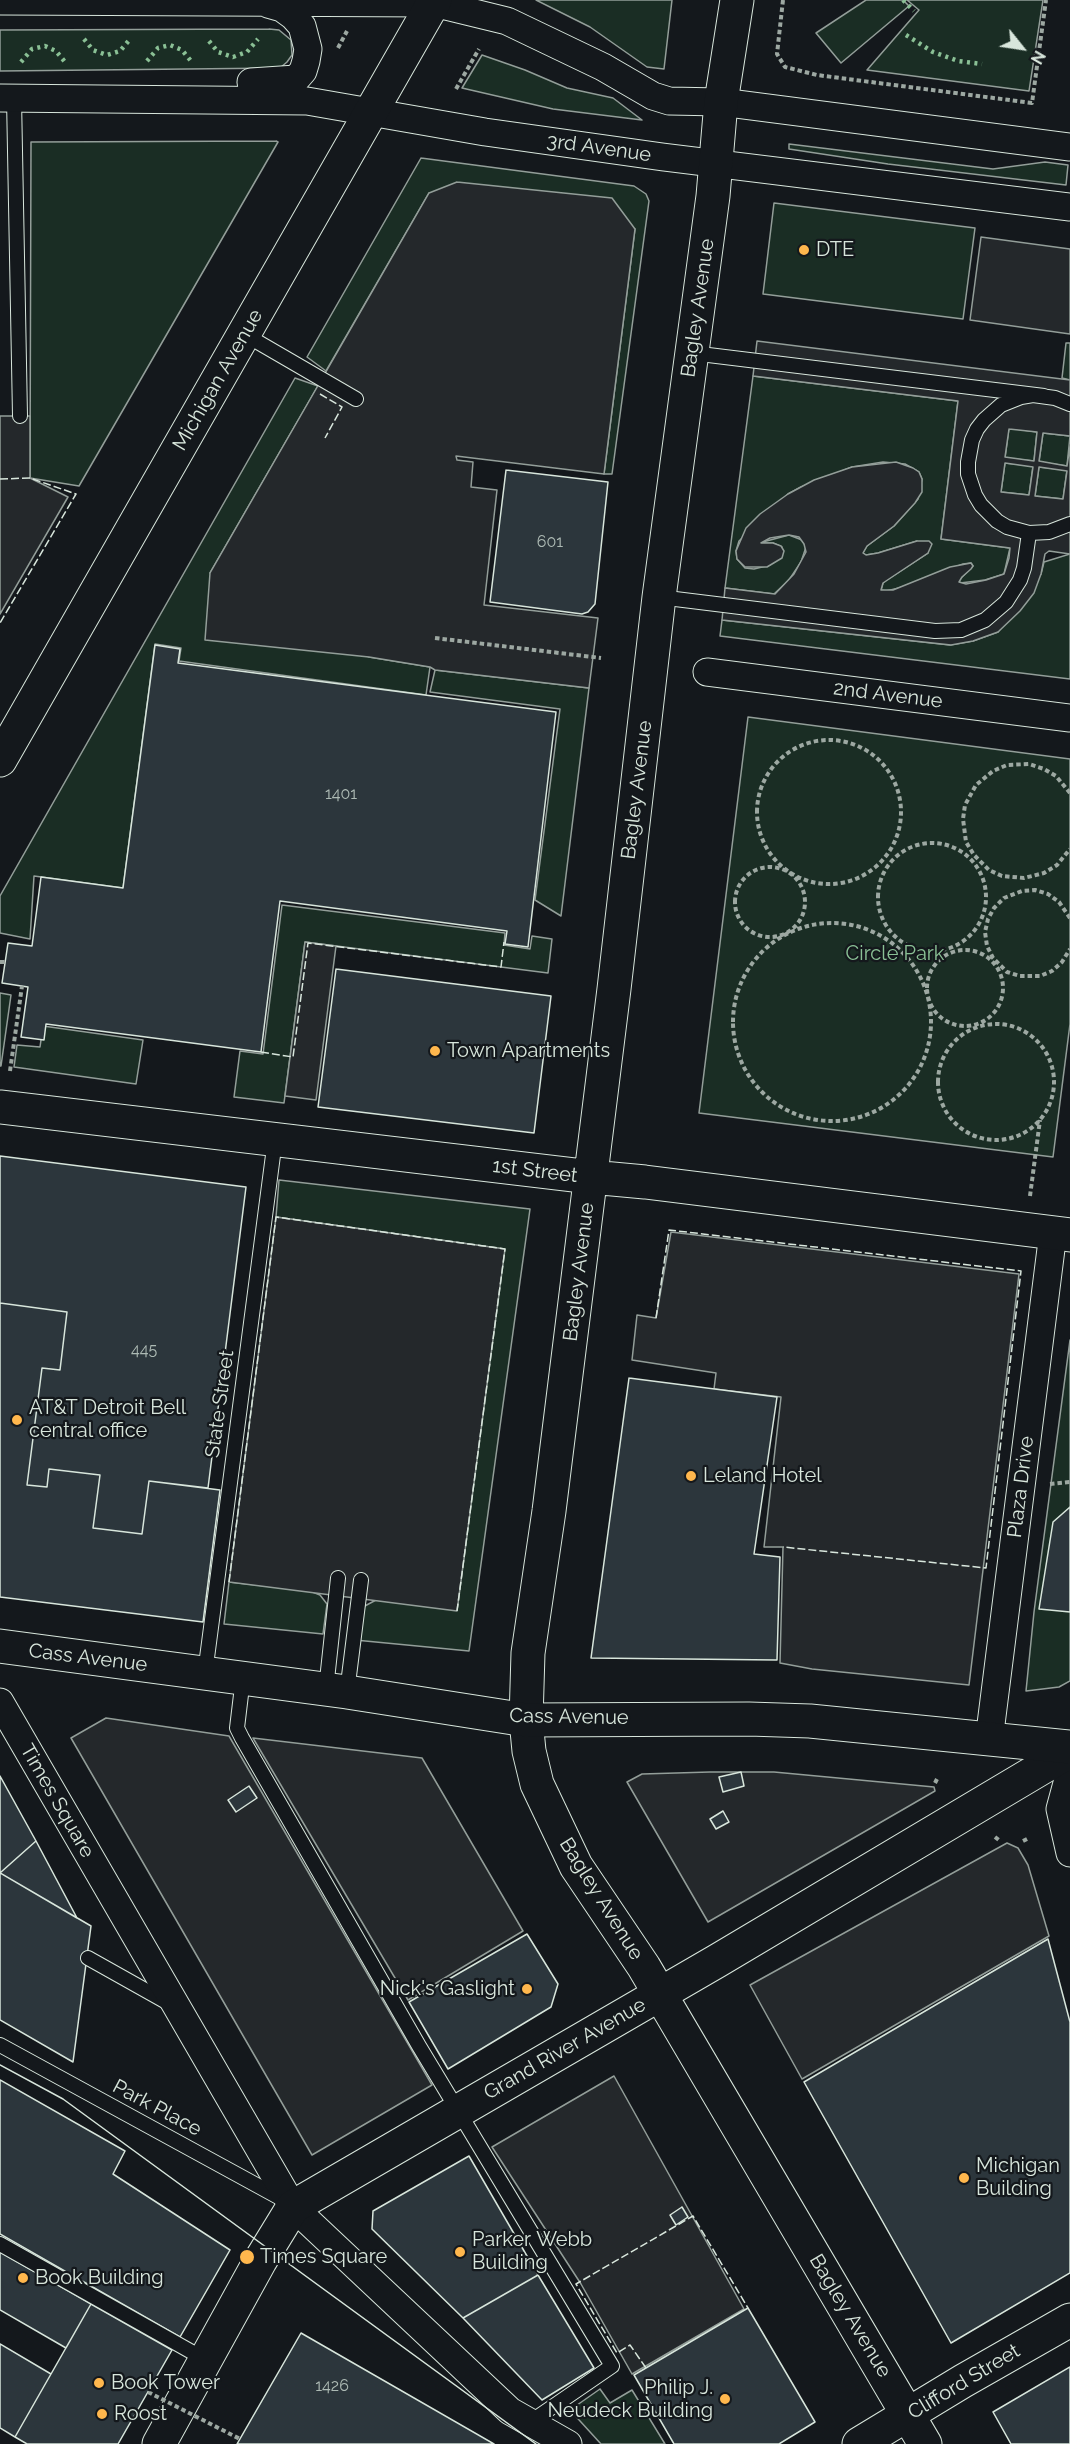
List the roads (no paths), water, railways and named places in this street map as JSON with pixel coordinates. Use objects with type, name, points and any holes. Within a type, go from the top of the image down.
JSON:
[{"type":"street","name":"Bagley Avenue","points":[[737,0],[721,102],[713,196],[659,597],[591,1177],[528,1653],[526,1720],[529,1751],[537,1784],[576,1866],[660,1993],[925,2444]]},
{"type":"street","points":[[0,1],[434,2],[507,21],[603,68],[653,96],[669,101],[721,102],[1070,147]]},
{"type":"street","points":[[129,98],[142,81],[267,82],[296,79],[303,71],[308,49],[302,26],[282,8],[258,2]]},
{"type":"street","name":"Michigan Avenue","points":[[0,760],[434,2]]},
{"type":"street","name":"3rd Avenue","points":[[7,98],[307,101],[370,114],[640,154],[1070,207]]},
{"type":"street","name":"2nd Avenue","points":[[707,672],[1070,718]]},
{"type":"street","name":"1st Street","points":[[0,1107],[645,1182],[1061,1234]]},
{"type":"street","name":"Plaza Drive","points":[[989,1740],[1061,1234]]},
{"type":"street","name":"Cass Avenue","points":[[0,1646],[337,1690],[526,1720],[749,1719],[810,1722],[1070,1747]]},
{"type":"street","name":"Times Square","points":[[0,1702],[293,2207],[510,2411],[568,2444]]},
{"type":"street","name":"Grand River Avenue","points":[[293,2207],[1070,1751]]},
{"type":"street","points":[[1070,1772],[1060,1809],[1070,1853]]},
{"type":"street","points":[[159,2444],[293,2207]]},
{"type":"street","name":"Clifford Street","points":[[859,2444],[1070,2320]]},
{"type":"lane","points":[[7,98],[20,416]]},
{"type":"lane","points":[[244,334],[356,399]]},
{"type":"lane","points":[[691,352],[1044,396],[1070,404]]},
{"type":"lane","points":[[1044,396],[1021,397],[1001,405],[977,429],[972,440],[968,462],[971,485],[981,505],[997,521],[1007,527],[1029,533],[1049,532],[1070,524]]},
{"type":"lane","points":[[659,597],[935,631],[961,630],[985,620],[1006,602],[1020,580],[1024,568],[1029,533]]},
{"type":"lane","name":"State Street","points":[[205,1673],[275,1140]]},
{"type":"lane","points":[[337,1690],[338,1578]]},
{"type":"lane","points":[[337,1690],[360,1580]]},
{"type":"lane","points":[[243,1678],[237,1728],[242,1738],[458,2111],[612,2366],[529,2423]]},
{"type":"lane","points":[[87,1958],[178,2008]]},
{"type":"lane","name":"Park Place","points":[[0,2045],[271,2192],[293,2207]]},
{"type":"lane","points":[[0,2244],[206,2360]]},
{"type":"tram line","points":[[0,2065],[63,2099],[536,2444]]},
{"type":"place","name":"DTE","points":[[804,250]]},
{"type":"place","name":"Town Apartments","points":[[435,1051]]},
{"type":"place","name":"AT&T Detroit Bell central office","points":[[17,1420]]},
{"type":"place","name":"Leland Hotel","points":[[691,1476]]},
{"type":"place","name":"Nick's Gaslight","points":[[527,1989]]},
{"type":"place","name":"Michigan Building","points":[[964,2178]]},
{"type":"place","name":"Parker Webb Building","points":[[460,2252]]},
{"type":"place","name":"Times Square","points":[[247,2257]]},
{"type":"place","name":"Book Building","points":[[23,2278]]},
{"type":"place","name":"Book Tower","points":[[99,2383]]},
{"type":"place","name":"Philip J. Neudeck Building","points":[[725,2399]]},
{"type":"place","name":"Roost","points":[[102,2414]]},
{"type":"park label","name":"Circle Park","points":[[895,954]]}]
